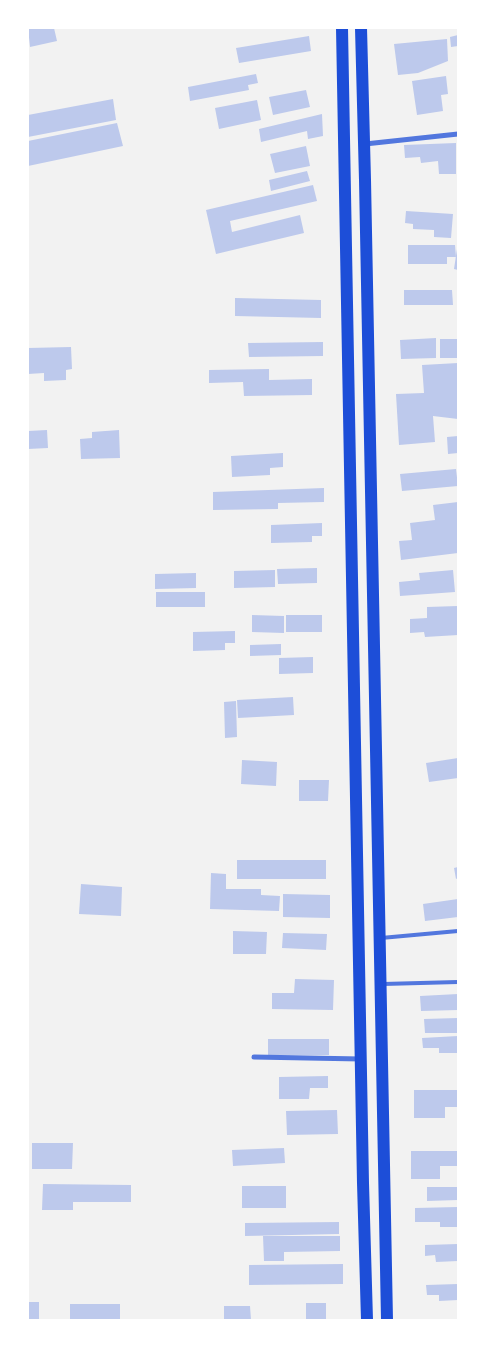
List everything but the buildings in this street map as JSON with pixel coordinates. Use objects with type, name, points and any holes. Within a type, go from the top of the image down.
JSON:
[{"type":"highway","points":[[342,28],[367,1320]]},
{"type":"highway","points":[[361,28],[363,144],[366,180],[387,1320]]},
{"type":"street","points":[[363,144],[458,134]]},
{"type":"street","points":[[254,1057],[361,1059]]},
{"type":"lane","points":[[379,938],[458,931]]},
{"type":"lane","points":[[380,985],[458,982]]}]
